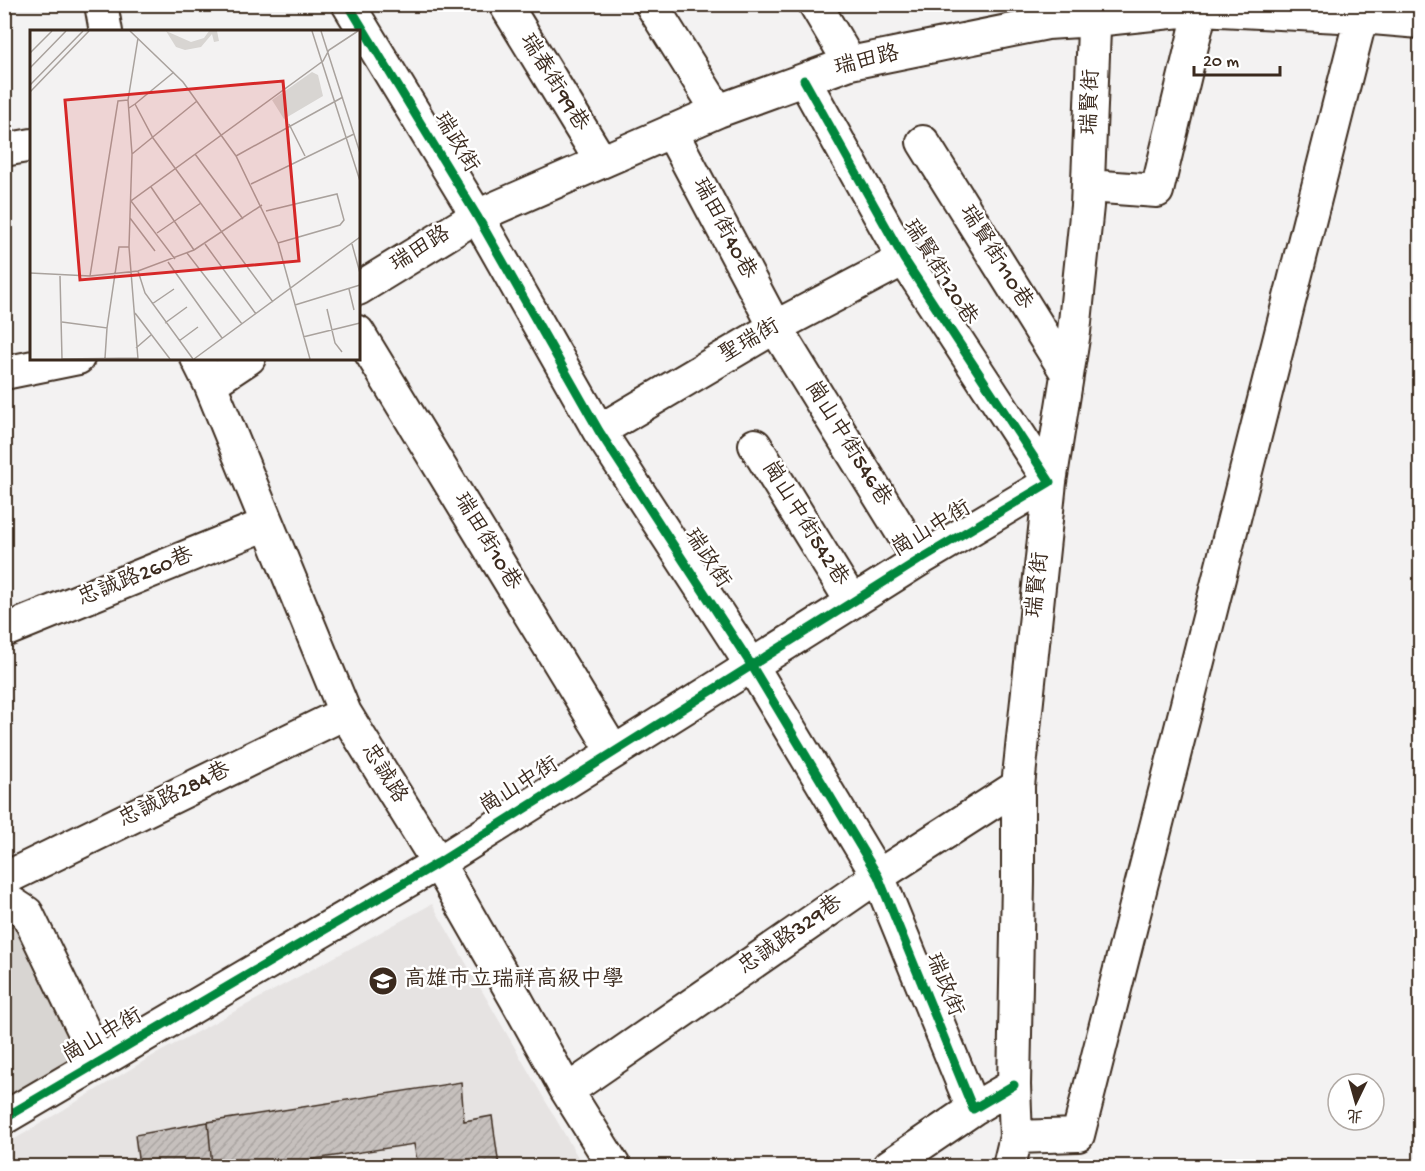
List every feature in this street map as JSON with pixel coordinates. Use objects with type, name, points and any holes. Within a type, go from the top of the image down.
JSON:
[{"type":"street","points":[[101,4],[106,30]]},
{"type":"street","name":"瑞政街","points":[[348,4],[477,216],[599,431],[752,666],[878,876],[973,1109]]},
{"type":"street","name":"瑞春街99巷","points":[[505,4],[601,161]]},
{"type":"street","points":[[651,4],[718,111]]},
{"type":"street","points":[[815,4],[850,63]]},
{"type":"street","points":[[1089,186],[1157,191],[1201,7]]},
{"type":"street","name":"瑞田路","points":[[360,288],[477,216],[718,111],[850,63],[1045,14],[1201,7],[1361,16],[1420,22]]},
{"type":"street","name":"瑞賢街","points":[[1013,1152],[1018,786],[1050,482],[1074,332],[1089,186],[1095,12]]},
{"type":"street","points":[[1013,1152],[1078,1135],[1361,16]]},
{"type":"street","name":"瑞賢街120巷","points":[[804,80],[904,259],[1050,482]]},
{"type":"street","name":"瑞田街40巷","points":[[671,130],[775,327]]},
{"type":"street","name":"瑞賢街110巷","points":[[923,142],[1067,374]]},
{"type":"street","points":[[4,150],[30,145]]},
{"type":"street","name":"聖瑞街","points":[[599,431],[775,327],[904,259]]},
{"type":"street","name":"崗山中街546巷","points":[[775,327],[919,560]]},
{"type":"street","name":"瑞田街10巷","points":[[360,335],[613,751]]},
{"type":"street","points":[[4,373],[68,360]]},
{"type":"street","points":[[203,371],[242,360]]},
{"type":"street","name":"忠誠路","points":[[203,371],[345,712],[438,863],[567,1091],[614,1167]]},
{"type":"street","name":"崗山中街542巷","points":[[755,445],[852,603]]},
{"type":"street","name":"崗山中街","points":[[4,1118],[438,863],[919,560],[1050,482]]},
{"type":"street","name":"忠誠路260巷","points":[[4,631],[267,524]]},
{"type":"street","name":"忠誠路284巷","points":[[4,879],[345,712]]},
{"type":"street","name":"忠誠路329巷","points":[[567,1091],[878,876],[1018,786]]},
{"type":"street","points":[[4,898],[27,913],[99,1062]]},
{"type":"street","points":[[889,1167],[973,1109],[1014,1085]]},
{"type":"shaded area","name":"高雄市立瑞祥高級中學","points":[[432,904],[583,1166],[5,1166],[5,1145],[149,1058]]},
{"type":"shaded area","points":[[17,924],[80,1057],[5,1101],[5,929]]},
{"type":"building","points":[[461,1082],[464,1121],[492,1116],[499,1166],[418,1166],[414,1144],[268,1166],[212,1166],[208,1122]]},
{"type":"building","points":[[208,1122],[212,1166],[139,1166],[135,1135]]},
{"type":"cycle path","points":[[348,4],[477,216],[599,431],[752,666],[878,876],[973,1109],[1014,1085]]},
{"type":"cycle path","points":[[4,1118],[438,863],[919,560],[1050,482],[904,259],[804,80]]},
{"type":"place","name":"高雄市立瑞祥高級中學","points":[[383,981]]}]
